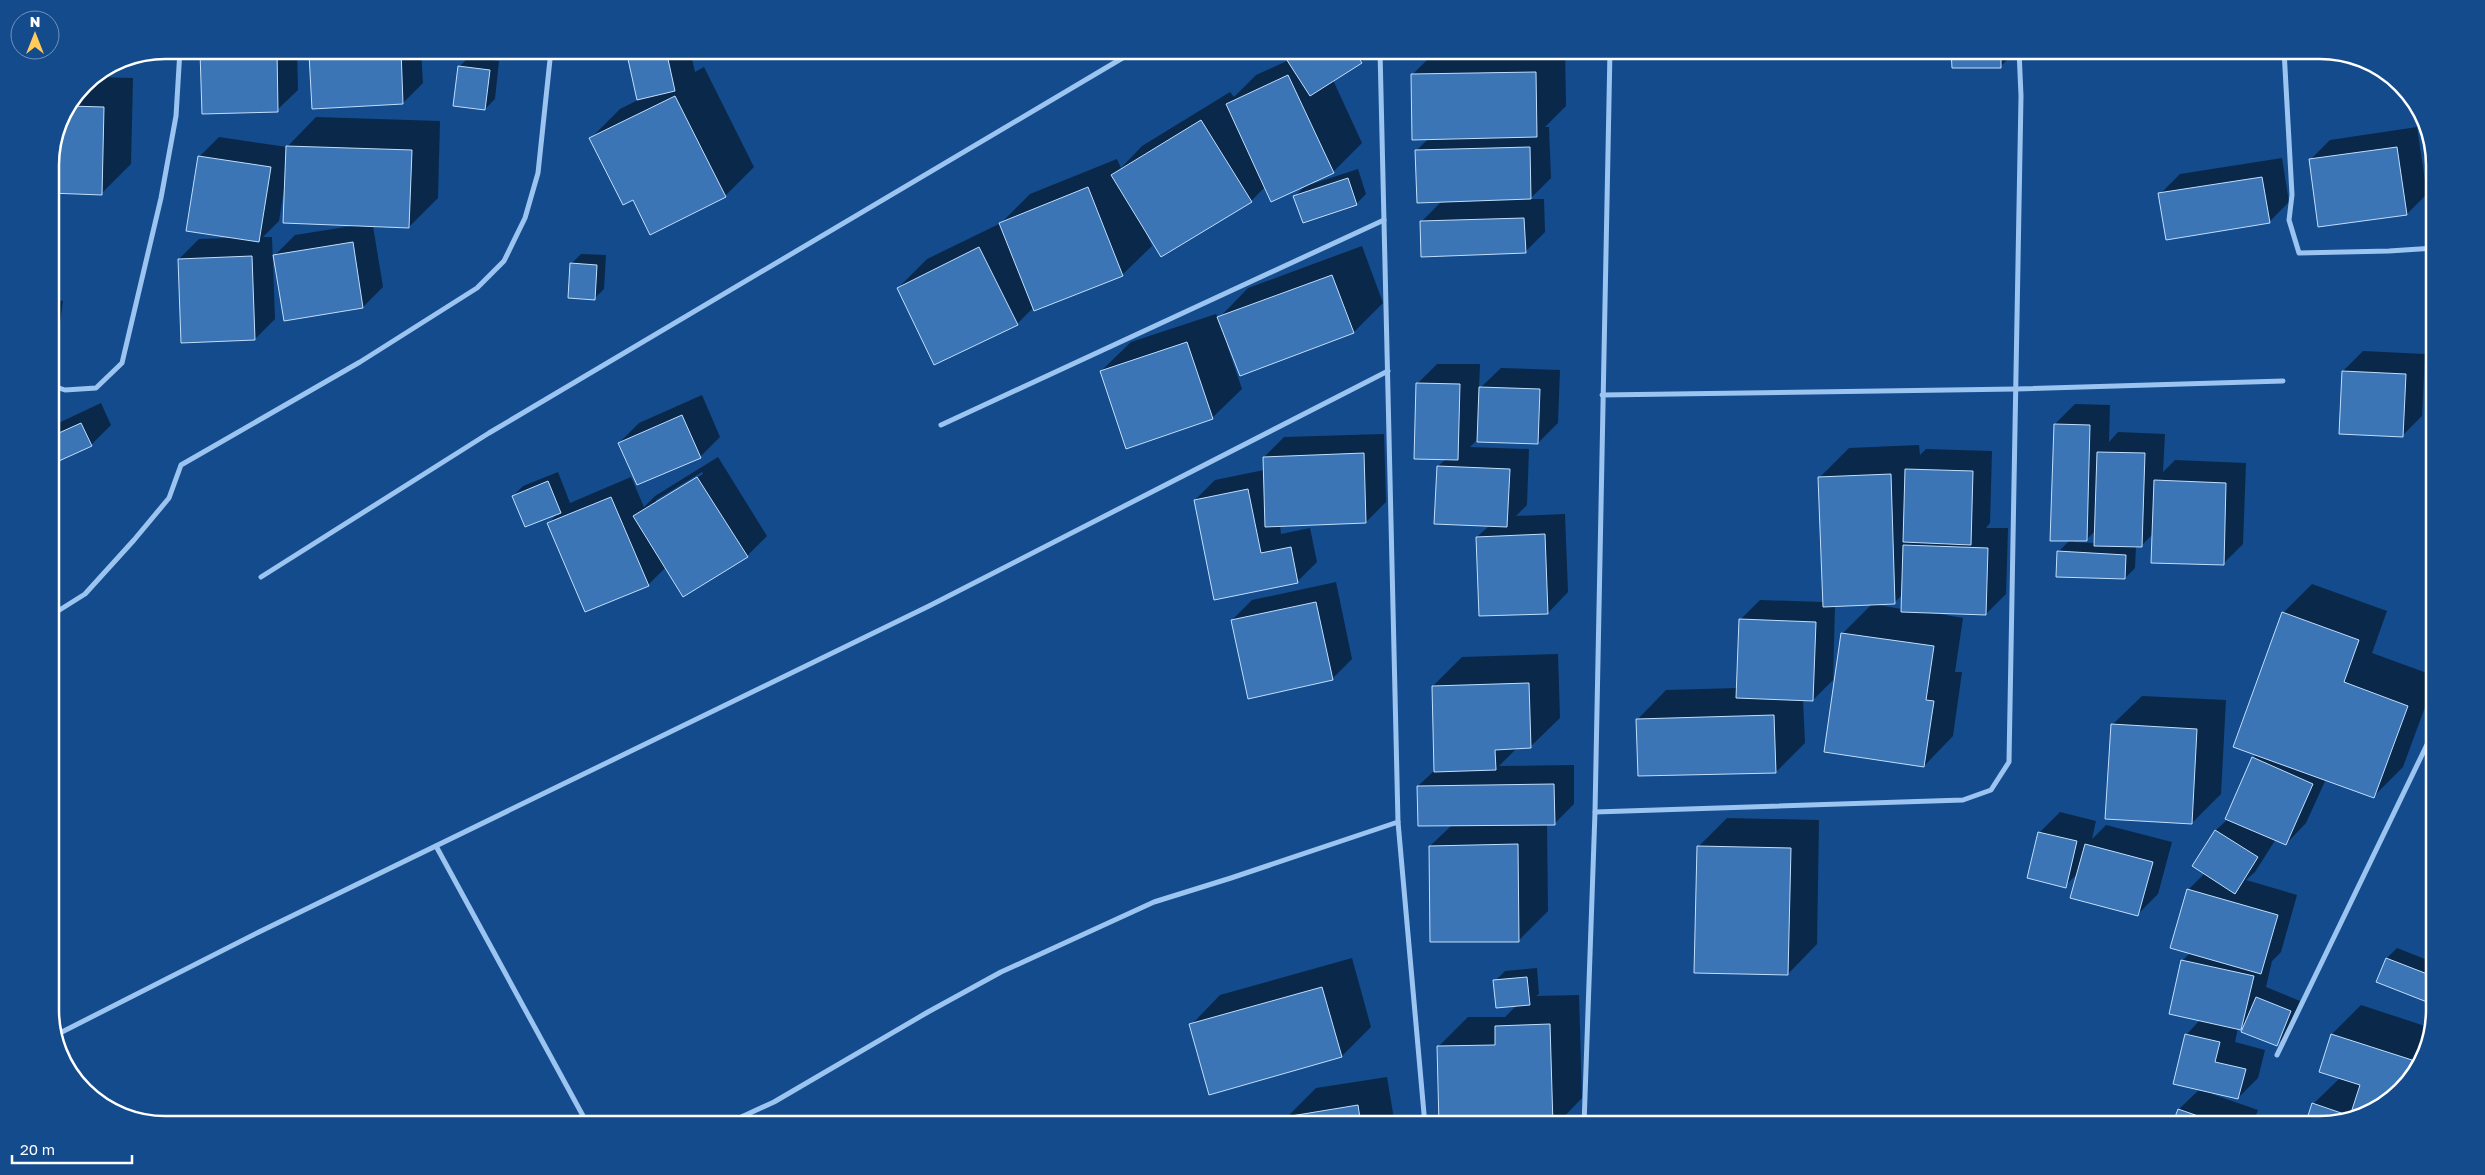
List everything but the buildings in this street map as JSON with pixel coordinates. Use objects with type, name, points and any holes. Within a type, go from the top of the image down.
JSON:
[{"type":"street","points":[[59,388],[65,390],[96,388],[122,363],[166,171],[176,116],[179,59]]},
{"type":"street","points":[[59,610],[85,594],[134,540],[169,498],[181,465],[360,362],[477,288],[504,261],[525,218],[538,173],[550,59]]},
{"type":"street","points":[[261,577],[489,433],[1121,59]]},
{"type":"street","points":[[1380,59],[1398,822],[1424,1116]]},
{"type":"street","points":[[1584,1116],[1595,812],[1610,59]]},
{"type":"street","points":[[1595,812],[1963,800],[1991,790],[2009,762],[2021,96],[2019,59]]},
{"type":"street","points":[[2284,59],[2292,196],[2289,220],[2299,253],[2426,249]]},
{"type":"street","points":[[941,425],[1384,220]]},
{"type":"street","points":[[61,1032],[436,846],[929,606],[1388,371]]},
{"type":"street","points":[[1602,395],[2016,389],[2283,381]]},
{"type":"street","points":[[2277,1056],[2426,747]]},
{"type":"street","points":[[744,1116],[774,1102],[928,1012],[1001,972],[1154,902],[1398,822]]},
{"type":"street","points":[[436,846],[583,1116]]}]
